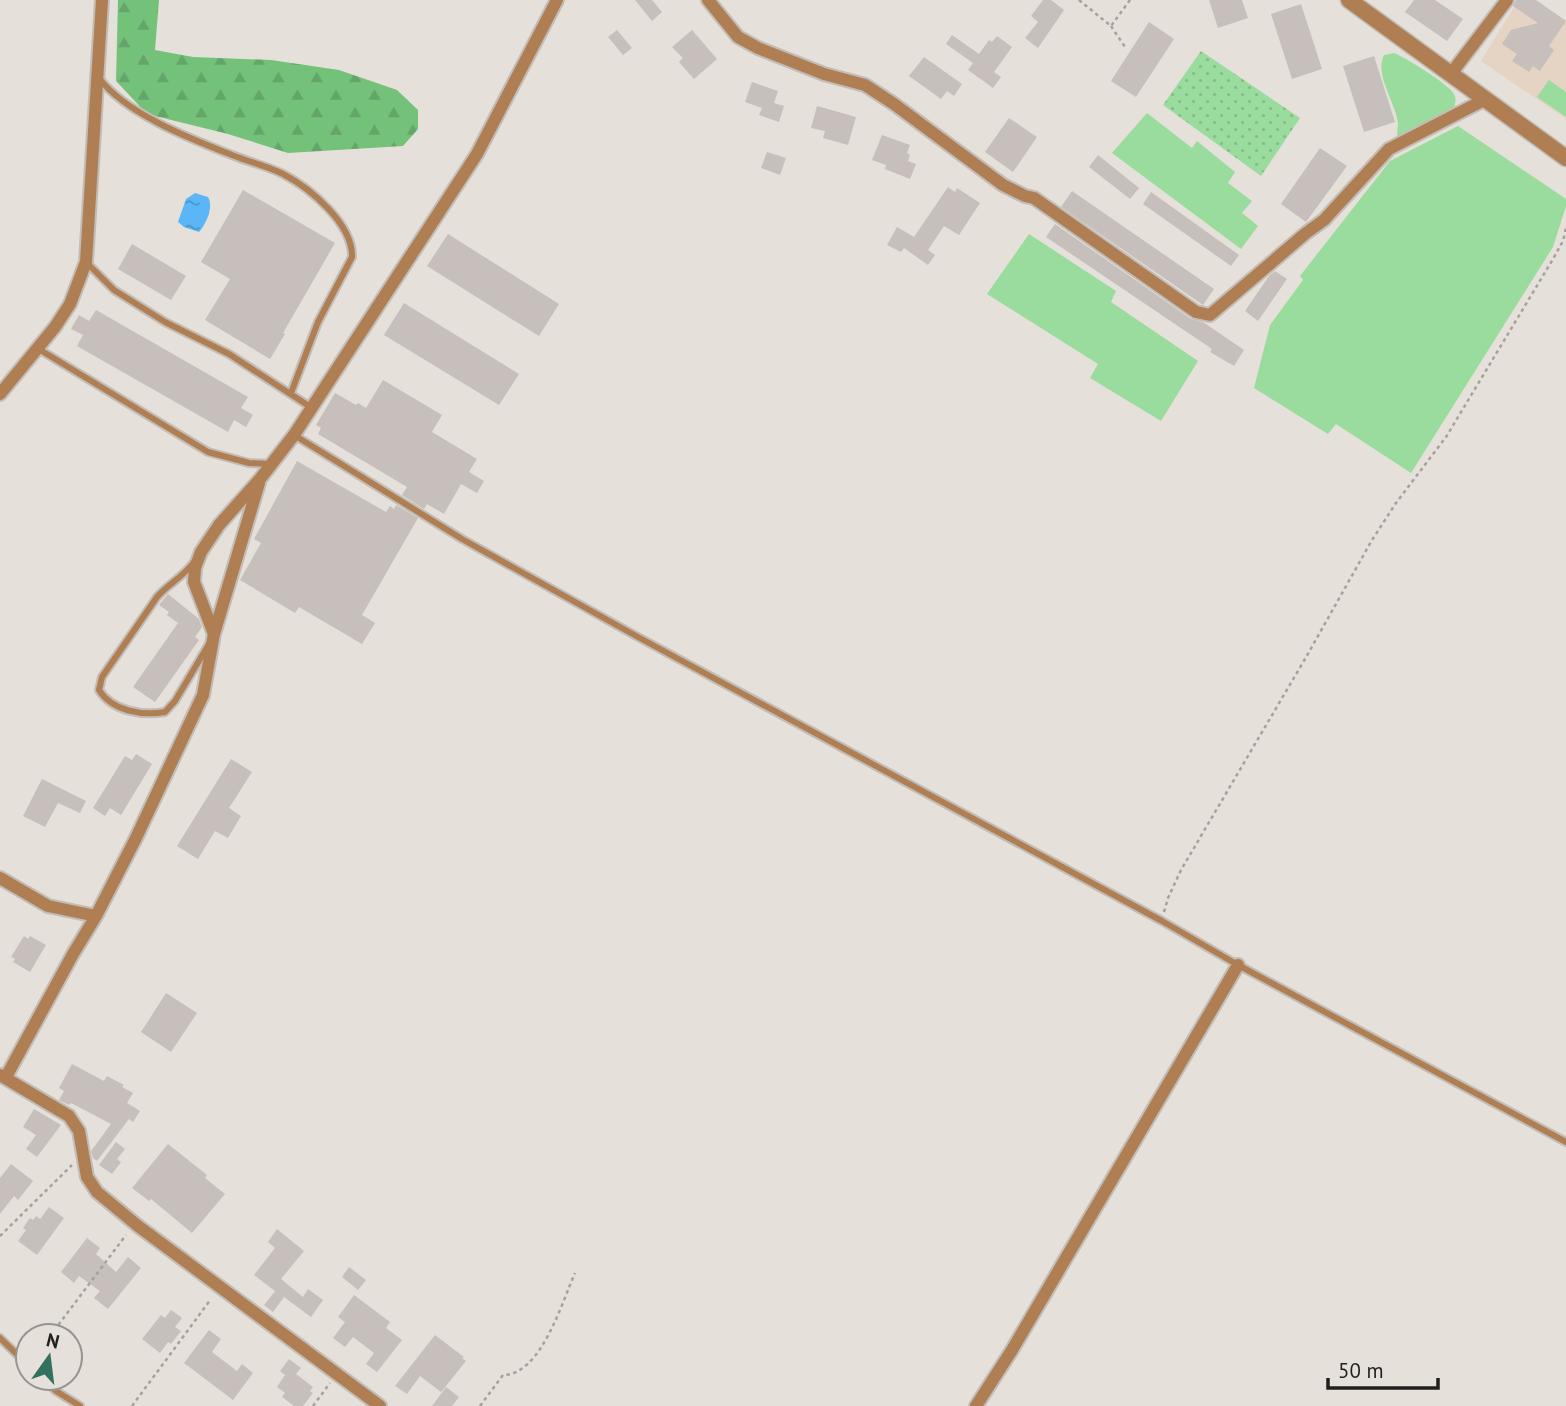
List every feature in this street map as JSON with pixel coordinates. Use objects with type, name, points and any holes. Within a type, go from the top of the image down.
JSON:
[{"type":"street","points":[[0,394],[70,304],[86,262],[102,0]]},
{"type":"street","points":[[214,634],[194,582],[195,568],[201,552],[219,525],[295,435],[477,154],[557,0]]},
{"type":"street","points":[[708,0],[738,37],[758,48],[824,74],[865,85],[1003,185],[1034,198],[1196,312],[1210,315],[1324,220],[1389,149],[1486,99]]},
{"type":"street","points":[[1349,0],[1566,158]]},
{"type":"street","points":[[1450,75],[1507,0]]},
{"type":"street","points":[[260,479],[214,634],[203,695],[96,916],[3,1076],[69,1116],[79,1131],[87,1177],[97,1192],[219,1288],[380,1406]]},
{"type":"street","points":[[0,878],[47,906],[96,916]]},
{"type":"street","points":[[976,1406],[1012,1350],[1238,965]]},
{"type":"lane","points":[[98,76],[110,92],[129,107],[299,183],[318,198],[340,223],[352,245],[352,257],[318,322],[291,393]]},
{"type":"lane","points":[[86,262],[114,290],[165,322],[229,354],[312,408]]},
{"type":"lane","points":[[37,348],[208,452],[249,463],[272,464]]},
{"type":"lane","points":[[295,435],[462,539],[1566,1142]]},
{"type":"lane","points":[[201,552],[184,575],[157,597],[102,677],[99,690],[114,706],[153,714],[165,712],[175,701],[214,634]]},
{"type":"lane","points":[[0,1338],[14,1352]]},
{"type":"lane","points":[[58,1392],[80,1406]]},
{"type":"path","points":[[1079,0],[1111,26],[1125,47]]},
{"type":"path","points":[[1111,26],[1130,0]]},
{"type":"path","points":[[1162,921],[1168,898],[1181,870],[1306,659],[1372,540],[1446,437],[1553,259],[1566,229]]},
{"type":"path","points":[[0,1236],[83,1155]]},
{"type":"path","points":[[61,1322],[135,1224]]},
{"type":"path","points":[[480,1406],[503,1374],[512,1375],[536,1356],[548,1336],[575,1272]]},
{"type":"path","points":[[132,1406],[219,1288]]},
{"type":"path","points":[[313,1406],[337,1375]]},
{"type":"shaded area","points":[[1536,0],[1566,21],[1566,119],[1481,61],[1514,7]]},
{"type":"green space","points":[[118,0],[159,0],[155,50],[193,57],[271,60],[339,70],[397,90],[418,110],[418,129],[403,146],[288,153],[228,134],[147,114],[116,81]]},
{"type":"green space","points":[[1201,51],[1300,118],[1261,176],[1163,105]]},
{"type":"green space","points":[[1394,53],[1436,78],[1451,90],[1455,98],[1453,111],[1400,137],[1397,135],[1398,123],[1382,71],[1384,55]]},
{"type":"green space","points":[[1549,80],[1566,92],[1566,117],[1537,97]]},
{"type":"green space","points":[[1147,113],[1192,148],[1197,141],[1235,172],[1228,183],[1252,201],[1242,213],[1258,226],[1241,249],[1112,153]]},
{"type":"green space","points":[[1458,126],[1566,199],[1566,206],[1553,247],[1411,473],[1336,424],[1328,434],[1254,388],[1270,325],[1303,280],[1300,276],[1390,161]]},
{"type":"green space","points":[[1029,234],[1116,291],[1111,302],[1198,361],[1161,421],[1090,378],[1098,364],[987,294]]},
{"type":"water","points":[[195,193],[208,197],[210,201],[207,220],[199,232],[178,222],[186,199]]},
{"type":"building","points":[[635,0],[652,0],[662,12],[652,21]]},
{"type":"building","points":[[1043,0],[1051,0],[1064,10],[1038,48],[1025,38],[1038,22],[1031,16]]},
{"type":"building","points":[[1209,0],[1242,0],[1248,18],[1218,28]]},
{"type":"building","points":[[1414,0],[1435,0],[1463,19],[1447,41],[1405,12]]},
{"type":"building","points":[[1516,0],[1536,0],[1566,21],[1549,46],[1554,50],[1540,71],[1533,66],[1529,72],[1512,61],[1517,54],[1502,44],[1511,30],[1538,23],[1513,6]]},
{"type":"building","points":[[1301,4],[1322,69],[1292,79],[1271,14]]},
{"type":"building","points":[[1149,22],[1174,39],[1136,97],[1111,81]]},
{"type":"building","points":[[617,30],[632,48],[623,55],[608,37]]},
{"type":"building","points":[[692,30],[717,59],[694,79],[679,62],[683,58],[672,47]]},
{"type":"building","points":[[952,35],[979,54],[989,40],[992,42],[997,36],[1012,47],[994,72],[1001,77],[993,88],[968,70],[973,63],[946,44]]},
{"type":"building","points":[[1374,56],[1395,122],[1364,132],[1343,66]]},
{"type":"building","points":[[924,57],[962,84],[954,96],[947,91],[941,99],[909,76]]},
{"type":"building","points":[[752,82],[778,91],[774,103],[784,106],[779,122],[759,115],[762,108],[745,102]]},
{"type":"building","points":[[817,106],[856,117],[848,145],[823,138],[825,131],[811,128]]},
{"type":"building","points":[[1009,118],[1037,137],[1013,172],[985,152]]},
{"type":"building","points":[[882,135],[910,145],[908,161],[916,164],[910,179],[885,169],[886,165],[872,160]]},
{"type":"building","points":[[1320,148],[1347,166],[1306,222],[1281,204]]},
{"type":"building","points":[[767,152],[786,158],[780,175],[761,168]]},
{"type":"building","points":[[1098,155],[1139,188],[1130,199],[1089,167]]},
{"type":"building","points":[[948,187],[955,192],[957,188],[980,203],[959,235],[944,226],[928,250],[935,255],[928,265],[904,248],[901,252],[887,245],[897,227],[914,237]]},
{"type":"building","points":[[243,190],[335,243],[270,359],[205,320],[230,279],[201,262]]},
{"type":"building","points":[[1072,191],[1214,289],[1203,305],[1061,207]]},
{"type":"building","points":[[1151,192],[1239,255],[1231,266],[1143,204]]},
{"type":"building","points":[[1055,224],[1191,319],[1203,322],[1244,350],[1234,366],[1046,237]]},
{"type":"building","points":[[448,234],[559,304],[539,336],[427,266]]},
{"type":"building","points":[[132,244],[186,276],[171,300],[118,269]]},
{"type":"building","points":[[1275,271],[1287,279],[1258,321],[1245,311]]},
{"type":"building","points":[[404,303],[519,374],[499,405],[384,335]]},
{"type":"building","points":[[96,310],[248,397],[241,408],[253,415],[246,427],[234,420],[228,432],[77,346],[83,335],[71,329],[79,315],[89,321]]},
{"type":"building","points":[[383,380],[442,415],[432,432],[477,459],[469,472],[484,481],[477,493],[461,484],[444,514],[427,504],[424,509],[402,495],[407,487],[318,434],[321,428],[316,425],[335,393],[366,408]]},
{"type":"building","points":[[297,461],[386,512],[390,506],[394,509],[396,505],[418,518],[362,615],[375,623],[362,644],[299,607],[295,613],[240,580],[261,543],[254,539]]},
{"type":"building","points":[[168,594],[199,619],[202,627],[195,637],[199,640],[155,702],[133,687],[178,623],[159,605]]},
{"type":"building","points":[[136,754],[152,764],[121,815],[110,808],[105,816],[93,808],[125,756],[132,760]]},
{"type":"building","points":[[231,759],[252,772],[229,808],[241,816],[228,838],[215,831],[198,859],[177,846]]},
{"type":"building","points":[[42,779],[86,801],[80,813],[58,803],[45,827],[23,816]]},
{"type":"building","points":[[24,936],[28,939],[30,936],[46,945],[30,972],[13,962],[15,959],[11,957]]},
{"type":"building","points":[[166,993],[197,1013],[171,1052],[141,1032]]},
{"type":"building","points":[[72,1064],[104,1081],[107,1076],[124,1085],[122,1087],[133,1093],[127,1103],[140,1111],[133,1122],[129,1119],[97,1161],[91,1151],[111,1124],[71,1103],[69,1105],[59,1100],[64,1091],[59,1088]]},
{"type":"building","points":[[34,1109],[61,1125],[37,1157],[26,1149],[36,1135],[23,1127]]},
{"type":"building","points":[[116,1142],[125,1149],[117,1159],[121,1162],[112,1174],[99,1165]]},
{"type":"building","points":[[168,1144],[207,1175],[205,1178],[225,1194],[192,1233],[151,1199],[149,1201],[132,1188]]},
{"type":"building","points":[[11,1164],[33,1181],[18,1200],[14,1196],[0,1214],[0,1178]]},
{"type":"building","points":[[49,1207],[64,1218],[37,1255],[18,1241],[30,1218],[33,1220],[36,1216],[40,1219]]},
{"type":"building","points":[[277,1229],[304,1251],[281,1279],[303,1297],[308,1289],[323,1300],[311,1317],[284,1297],[273,1312],[264,1305],[275,1291],[254,1275],[275,1248],[268,1242]]},
{"type":"building","points":[[87,1238],[100,1248],[96,1254],[116,1272],[128,1257],[141,1268],[108,1309],[94,1298],[100,1291],[79,1276],[74,1283],[61,1272]]},
{"type":"building","points":[[349,1267],[366,1280],[358,1290],[342,1277]]},
{"type":"building","points":[[354,1295],[390,1322],[386,1328],[402,1340],[377,1372],[366,1364],[374,1353],[353,1337],[345,1347],[333,1338],[345,1322],[338,1317]]},
{"type":"building","points":[[171,1310],[182,1318],[175,1327],[181,1331],[160,1353],[142,1339],[161,1315],[165,1318]]},
{"type":"building","points":[[209,1330],[221,1339],[212,1352],[237,1371],[242,1364],[253,1373],[233,1400],[184,1363]]},
{"type":"building","points":[[435,1335],[466,1361],[441,1392],[420,1376],[407,1394],[395,1386]]},
{"type":"building","points":[[289,1359],[301,1368],[296,1374],[313,1387],[310,1391],[313,1393],[303,1406],[294,1406],[282,1397],[285,1393],[277,1387],[285,1375],[280,1371]]},
{"type":"building","points":[[446,1387],[459,1397],[452,1406],[432,1406]]}]
